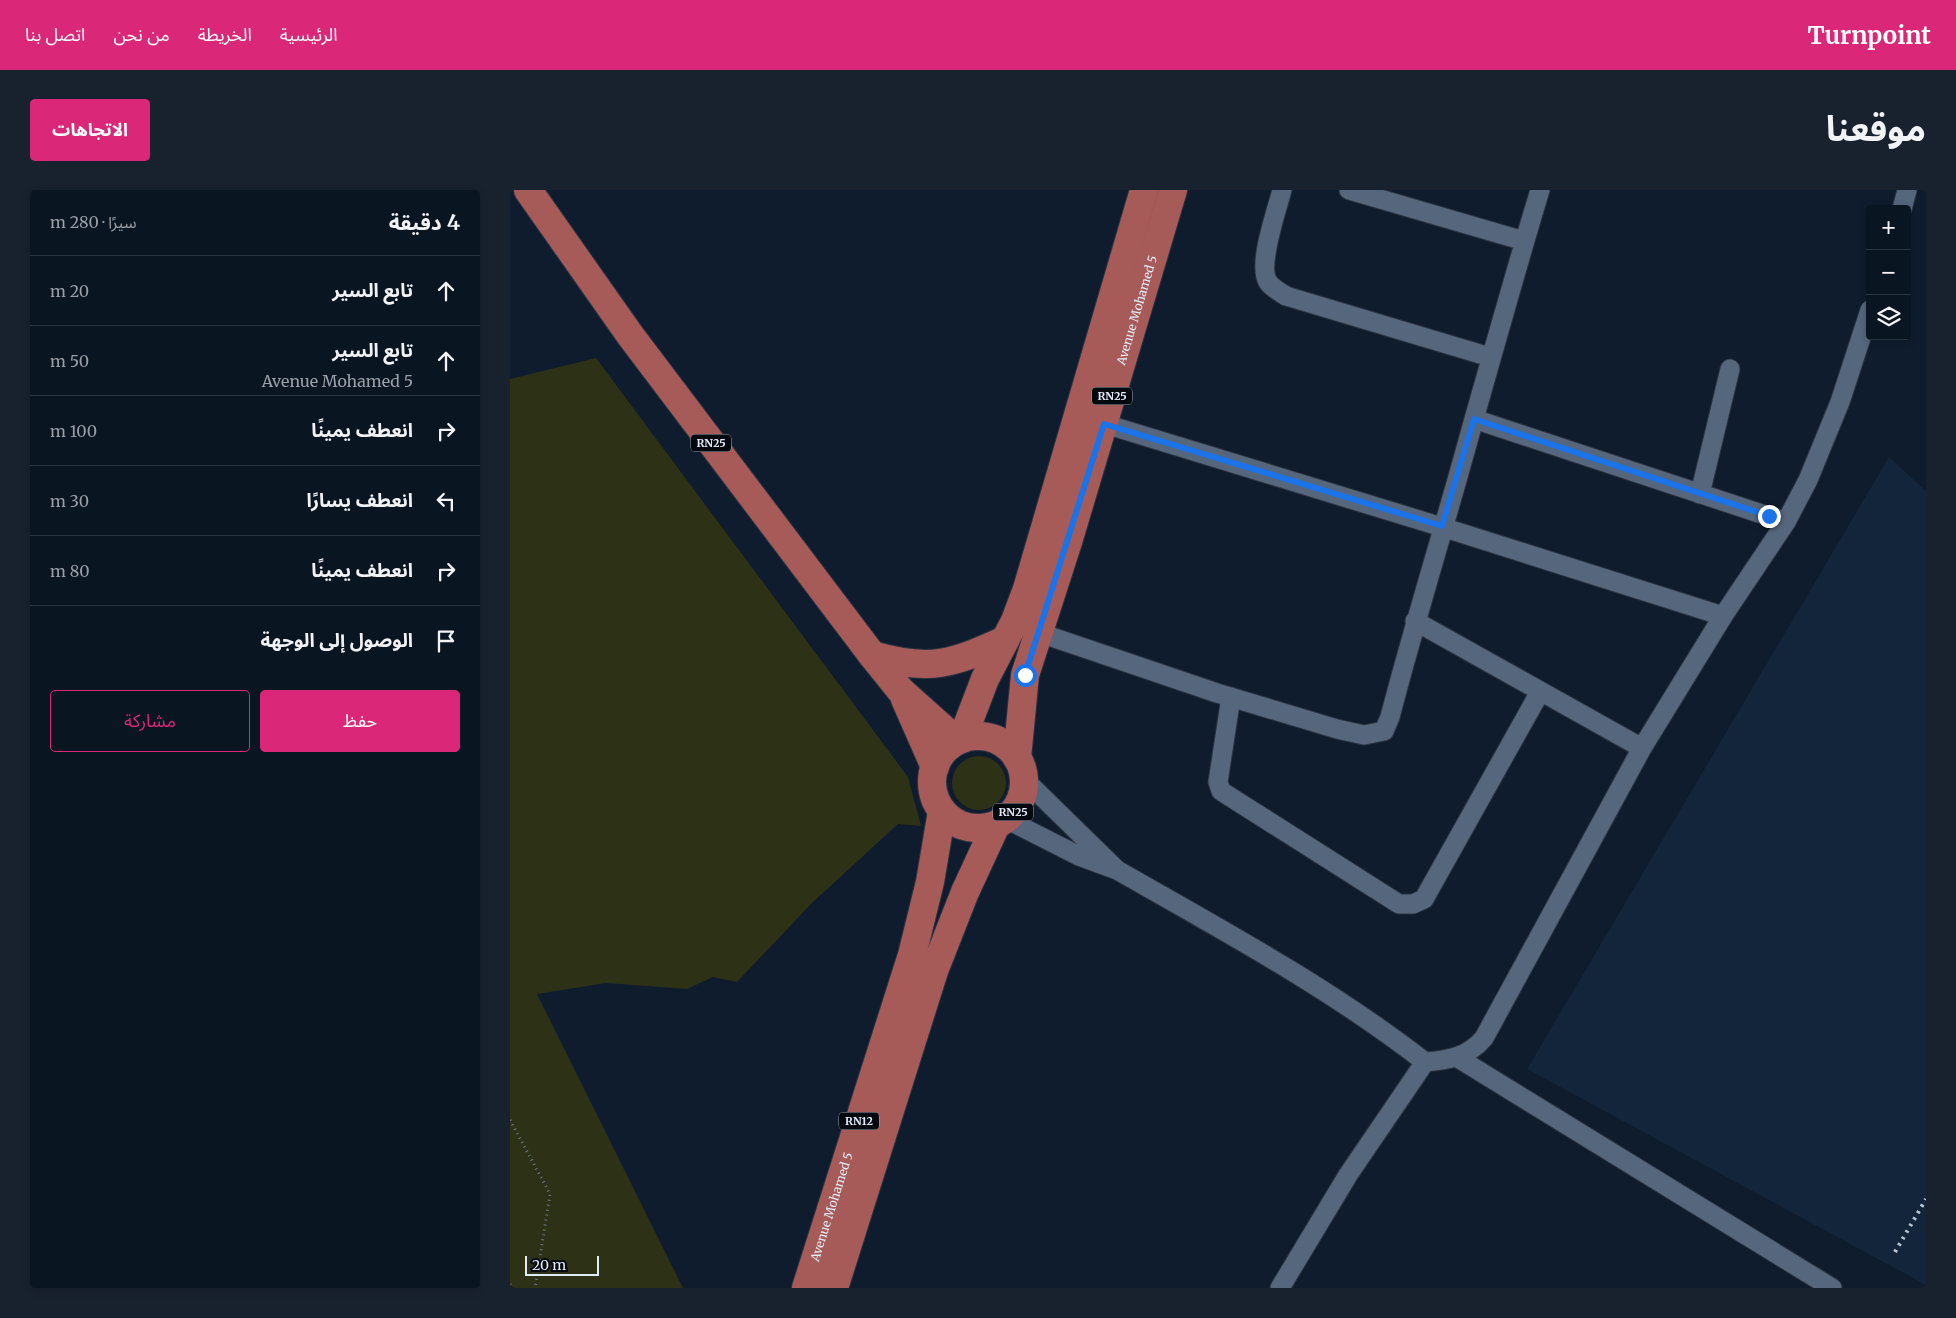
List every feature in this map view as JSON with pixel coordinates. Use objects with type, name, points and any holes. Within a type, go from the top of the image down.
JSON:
[{"type":"main road","name":"RN25","points":[[528,190],[630,335],[872,655],[901,691],[960,740]]},
{"type":"main road","name":"Avenue Mohamed 5","points":[[1092,420],[1141,192]]},
{"type":"main road","name":"Avenue Mohamed 5","points":[[1038,596],[1092,420],[1169,202]]},
{"type":"main road","name":"RN25","points":[[1038,596],[1040,633],[1025,675],[1021,768],[1023,794],[1017,808],[1001,822],[972,828],[956,822],[942,811],[934,790],[935,767],[943,752],[960,740],[985,679],[1005,640],[1038,596]]},
{"type":"main road","points":[[872,655],[900,663],[947,663],[966,658],[1005,640]]},
{"type":"main road","name":"RN25","points":[[901,691],[935,767]]},
{"type":"main road","points":[[960,740],[978,736],[993,738],[1007,746],[1021,768]]},
{"type":"main road","name":"Avenue Mohamed 5","points":[[806,1288],[912,955],[930,882],[942,811]]},
{"type":"main road","name":"Avenue Mohamed 5","points":[[834,1288],[934,972],[965,892],[1001,822]]},
{"type":"street","points":[[1282,190],[1264,262],[1264,274],[1272,287],[1286,296],[1490,357]]},
{"type":"street","points":[[1349,190],[1524,241]]},
{"type":"street","points":[[1040,633],[1231,697],[1337,729],[1364,736],[1377,734],[1388,725],[1415,621],[1474,419],[1490,357],[1540,190]]},
{"type":"street","points":[[1903,205],[1908,190]]},
{"type":"street","points":[[1141,192],[1169,202]]},
{"type":"street","points":[[1001,822],[1079,856],[1118,870],[1256,949],[1323,990],[1370,1021],[1425,1062],[1458,1058],[1472,1050],[1484,1038],[1642,748],[1723,616],[1786,522],[1824,446],[1866,322]]},
{"type":"street","points":[[1700,494],[1730,370]]},
{"type":"street","points":[[1474,419],[1786,522]]},
{"type":"street","points":[[1092,420],[1442,526],[1723,616]]},
{"type":"street","points":[[1415,621],[1642,748]]},
{"type":"street","points":[[1231,697],[1218,782],[1221,791],[1399,904],[1413,904],[1424,899],[1540,692]]},
{"type":"street","points":[[1021,768],[1118,870]]},
{"type":"street","points":[[1458,1058],[1832,1288]]},
{"type":"street","points":[[1280,1288],[1348,1175],[1425,1062]]},
{"type":"path","points":[[510,1120],[550,1194],[535,1288]]},
{"type":"path","points":[[510,1284],[512,1288]]},
{"type":"shaded area","points":[[1889,457],[1926,491],[1926,1285],[1527,1069]]},
{"type":"green space","points":[[596,358],[908,777],[921,826],[898,824],[812,903],[737,982],[713,977],[687,989],[606,983],[537,994],[683,1288],[510,1288],[510,379]]},
{"type":"green space","points":[[974,756],[984,756],[994,760],[1002,768],[1006,783],[1002,798],[994,806],[984,810],[974,810],[964,806],[956,798],[952,788],[952,778],[956,768],[964,760]]},
{"type":"railway","points":[[1895,1252],[1926,1199]]},
{"type":"route","points":[[1025,675],[1040,633],[1104,424],[1442,526],[1474,419],[1769,516]]}]
